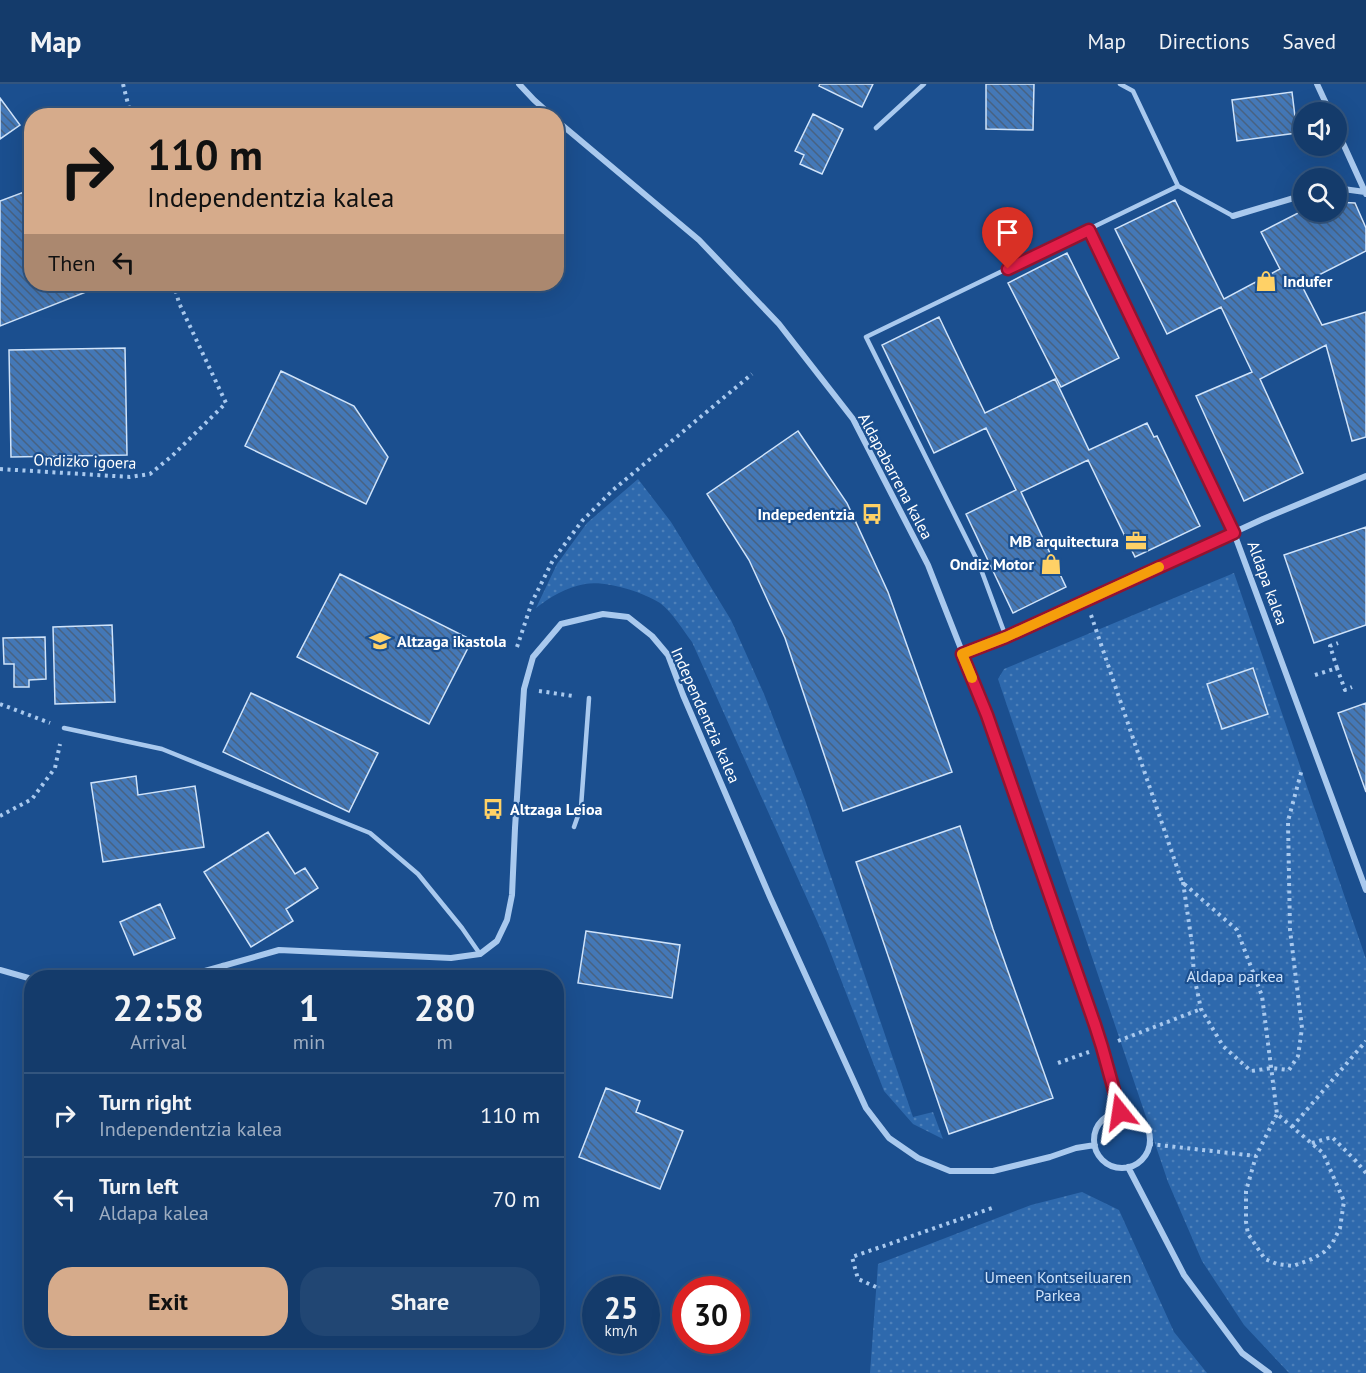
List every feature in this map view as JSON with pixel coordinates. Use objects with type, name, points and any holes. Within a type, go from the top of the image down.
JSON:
[{"type":"street","points":[[519,84],[543,108]]},
{"type":"street","points":[[1317,84],[1325,102]]},
{"type":"street","name":"Aldapabarrena kalea","points":[[564,127],[699,240],[779,324],[853,419],[928,565],[987,715],[1102,1047],[1120,1112]]},
{"type":"street","points":[[1347,152],[1366,193]]},
{"type":"street","points":[[1347,190],[1366,193]]},
{"type":"street","points":[[1233,216],[1293,198]]},
{"type":"street","name":"Aldapa kalea","points":[[1089,230],[1234,533],[1366,890]]},
{"type":"street","points":[[962,654],[1006,637],[1263,519],[1366,476]]},
{"type":"street","name":"Independentzia kalea","points":[[480,954],[497,941],[507,920],[512,895],[524,689],[533,657],[561,624],[603,614],[628,617],[652,636],[668,655],[770,897],[866,1108],[889,1137],[918,1158],[950,1171],[993,1172],[1095,1144]]},
{"type":"street","points":[[208,970],[279,951],[451,958],[480,954]]},
{"type":"street","points":[[0,970],[24,978]]},
{"type":"street","points":[[1120,1112],[1129,1112],[1138,1116],[1149,1131],[1149,1149],[1137,1164],[1128,1167],[1110,1165],[1097,1153],[1095,1144],[1097,1126],[1111,1114],[1120,1112]]},
{"type":"street","points":[[1128,1167],[1184,1275],[1242,1353],[1269,1373]]},
{"type":"lane","points":[[876,128],[924,84]]},
{"type":"lane","points":[[1120,84],[1133,91],[1178,186],[1233,216]]},
{"type":"lane","points":[[1006,637],[979,564],[866,337],[1178,186]]},
{"type":"lane","points":[[574,827],[581,807],[589,698]]},
{"type":"lane","points":[[64,728],[162,749],[370,833],[418,874],[480,954]]},
{"type":"lane","points":[[223,965],[224,970]]},
{"type":"path","points":[[123,84],[129,108]]},
{"type":"path","name":"Ondizko igoera","points":[[0,470],[130,477],[150,474],[172,456],[226,403],[179,303],[176,291]]},
{"type":"path","points":[[532,602],[553,560],[582,521],[613,490],[752,374]]},
{"type":"path","points":[[1086,601],[1182,882],[1192,944],[1194,976],[1201,1009],[1223,1046],[1251,1071],[1272,1068],[1289,1070],[1298,1056],[1302,1028],[1290,930],[1288,821],[1303,764]]},
{"type":"path","points":[[1338,643],[1330,645],[1337,668],[1345,690],[1352,687]]},
{"type":"path","points":[[1315,675],[1337,668]]},
{"type":"path","points":[[0,704],[64,728],[55,768],[32,799],[0,816]]},
{"type":"path","points":[[1182,882],[1237,930],[1263,996],[1277,1114],[1256,1156],[1246,1191],[1246,1222],[1248,1234],[1265,1259],[1277,1264],[1293,1266],[1312,1259],[1332,1244],[1340,1228],[1344,1201],[1323,1153],[1277,1114]]},
{"type":"path","points":[[1058,1063],[1201,1009]]},
{"type":"path","points":[[1292,1127],[1366,1041]]},
{"type":"path","points":[[1311,1143],[1332,1137],[1366,1173]]},
{"type":"path","points":[[1150,1144],[1256,1156]]},
{"type":"path","points":[[876,1287],[858,1279],[852,1257],[992,1208]]},
{"type":"green space","points":[[638,479],[671,522],[731,620],[764,694],[805,800],[913,1117],[933,1112],[943,1139],[913,1124],[884,1091],[826,941],[692,642],[677,621],[665,607],[653,599],[624,588],[593,583],[565,590],[536,608],[557,564],[587,523]]},
{"type":"green space","name":"Aldapa parkea","points":[[1234,573],[1366,959],[1366,1373],[1289,1373],[1244,1325],[1202,1261],[1168,1182],[998,679],[1004,669]]},
{"type":"green space","name":"Umeen Kontseiluaren Parkea","points":[[1082,1192],[1119,1210],[1174,1332],[1207,1373],[870,1373],[878,1264],[1031,1205]]},
{"type":"building","points":[[820,84],[873,84],[862,107],[819,86]]},
{"type":"building","points":[[986,84],[1034,84],[1033,130],[986,129]]},
{"type":"building","points":[[1292,92],[1293,134],[1237,141],[1232,100]]},
{"type":"building","points":[[0,98],[20,125],[0,139]]},
{"type":"building","points":[[813,114],[843,129],[822,174],[800,164],[804,155],[795,151]]},
{"type":"building","points":[[24,192],[24,291],[88,291],[0,326],[0,201]]},
{"type":"building","points":[[1175,200],[1224,299],[1280,269],[1261,232],[1293,216],[1293,222],[1347,222],[1347,203],[1355,203],[1366,228],[1366,251],[1301,284],[1322,325],[1366,312],[1366,437],[1352,441],[1326,345],[1260,379],[1303,473],[1244,501],[1196,396],[1252,372],[1221,307],[1167,334],[1115,229]]},
{"type":"building","points":[[1067,253],[1119,358],[1061,387],[1008,283]]},
{"type":"building","points":[[939,317],[985,413],[1055,379],[1089,450],[1147,423],[1154,437],[1157,436],[1200,526],[1135,557],[1088,460],[1021,492],[1066,587],[1013,613],[966,514],[1016,490],[986,428],[934,453],[882,345]]},
{"type":"building","points":[[125,348],[127,455],[11,457],[9,350]]},
{"type":"building","points":[[281,371],[354,406],[388,457],[366,504],[245,446]]},
{"type":"building","points":[[798,431],[847,503],[888,592],[952,772],[843,811],[785,638],[749,560],[707,494]]},
{"type":"building","points":[[1366,527],[1366,625],[1314,643],[1284,555]]},
{"type":"building","points":[[340,574],[472,640],[429,724],[297,657]]},
{"type":"building","points":[[112,625],[115,702],[55,704],[53,627]]},
{"type":"building","points":[[45,637],[46,679],[29,680],[29,687],[14,687],[14,664],[4,664],[3,638]]},
{"type":"building","points":[[1253,668],[1268,714],[1222,729],[1207,684]]},
{"type":"building","points":[[251,693],[378,753],[349,812],[223,752]]},
{"type":"building","points":[[1366,703],[1366,792],[1338,713]]},
{"type":"building","points":[[136,776],[138,795],[195,786],[204,847],[103,862],[91,783]]},
{"type":"building","points":[[960,826],[993,929],[1053,1098],[949,1134],[856,862]]},
{"type":"building","points":[[268,832],[295,874],[305,868],[318,888],[286,909],[293,921],[251,947],[204,872]]},
{"type":"building","points":[[160,904],[175,938],[134,955],[120,922]]},
{"type":"building","points":[[586,931],[680,945],[672,998],[578,983]]},
{"type":"building","points":[[606,1088],[640,1101],[636,1112],[683,1131],[660,1189],[579,1157]]},
{"type":"slow traffic","points":[[972,678],[962,654],[1006,637],[1159,567]]},
{"type":"place","name":"Indufer","points":[[1266,281]]},
{"type":"place","name":"Indepedentzia","points":[[872,514]]},
{"type":"place","name":"MB arquitectura","points":[[1136,541]]},
{"type":"place","name":"Ondiz Motor","points":[[1051,564]]},
{"type":"place","name":"Altzaga ikastola","points":[[380,641]]},
{"type":"place","name":"Altzaga Leioa","points":[[493,809]]},
{"type":"route","points":[[1008,269],[1089,230],[1234,533],[1006,637],[962,654],[987,715],[1095,1025],[1120,1112]]}]
